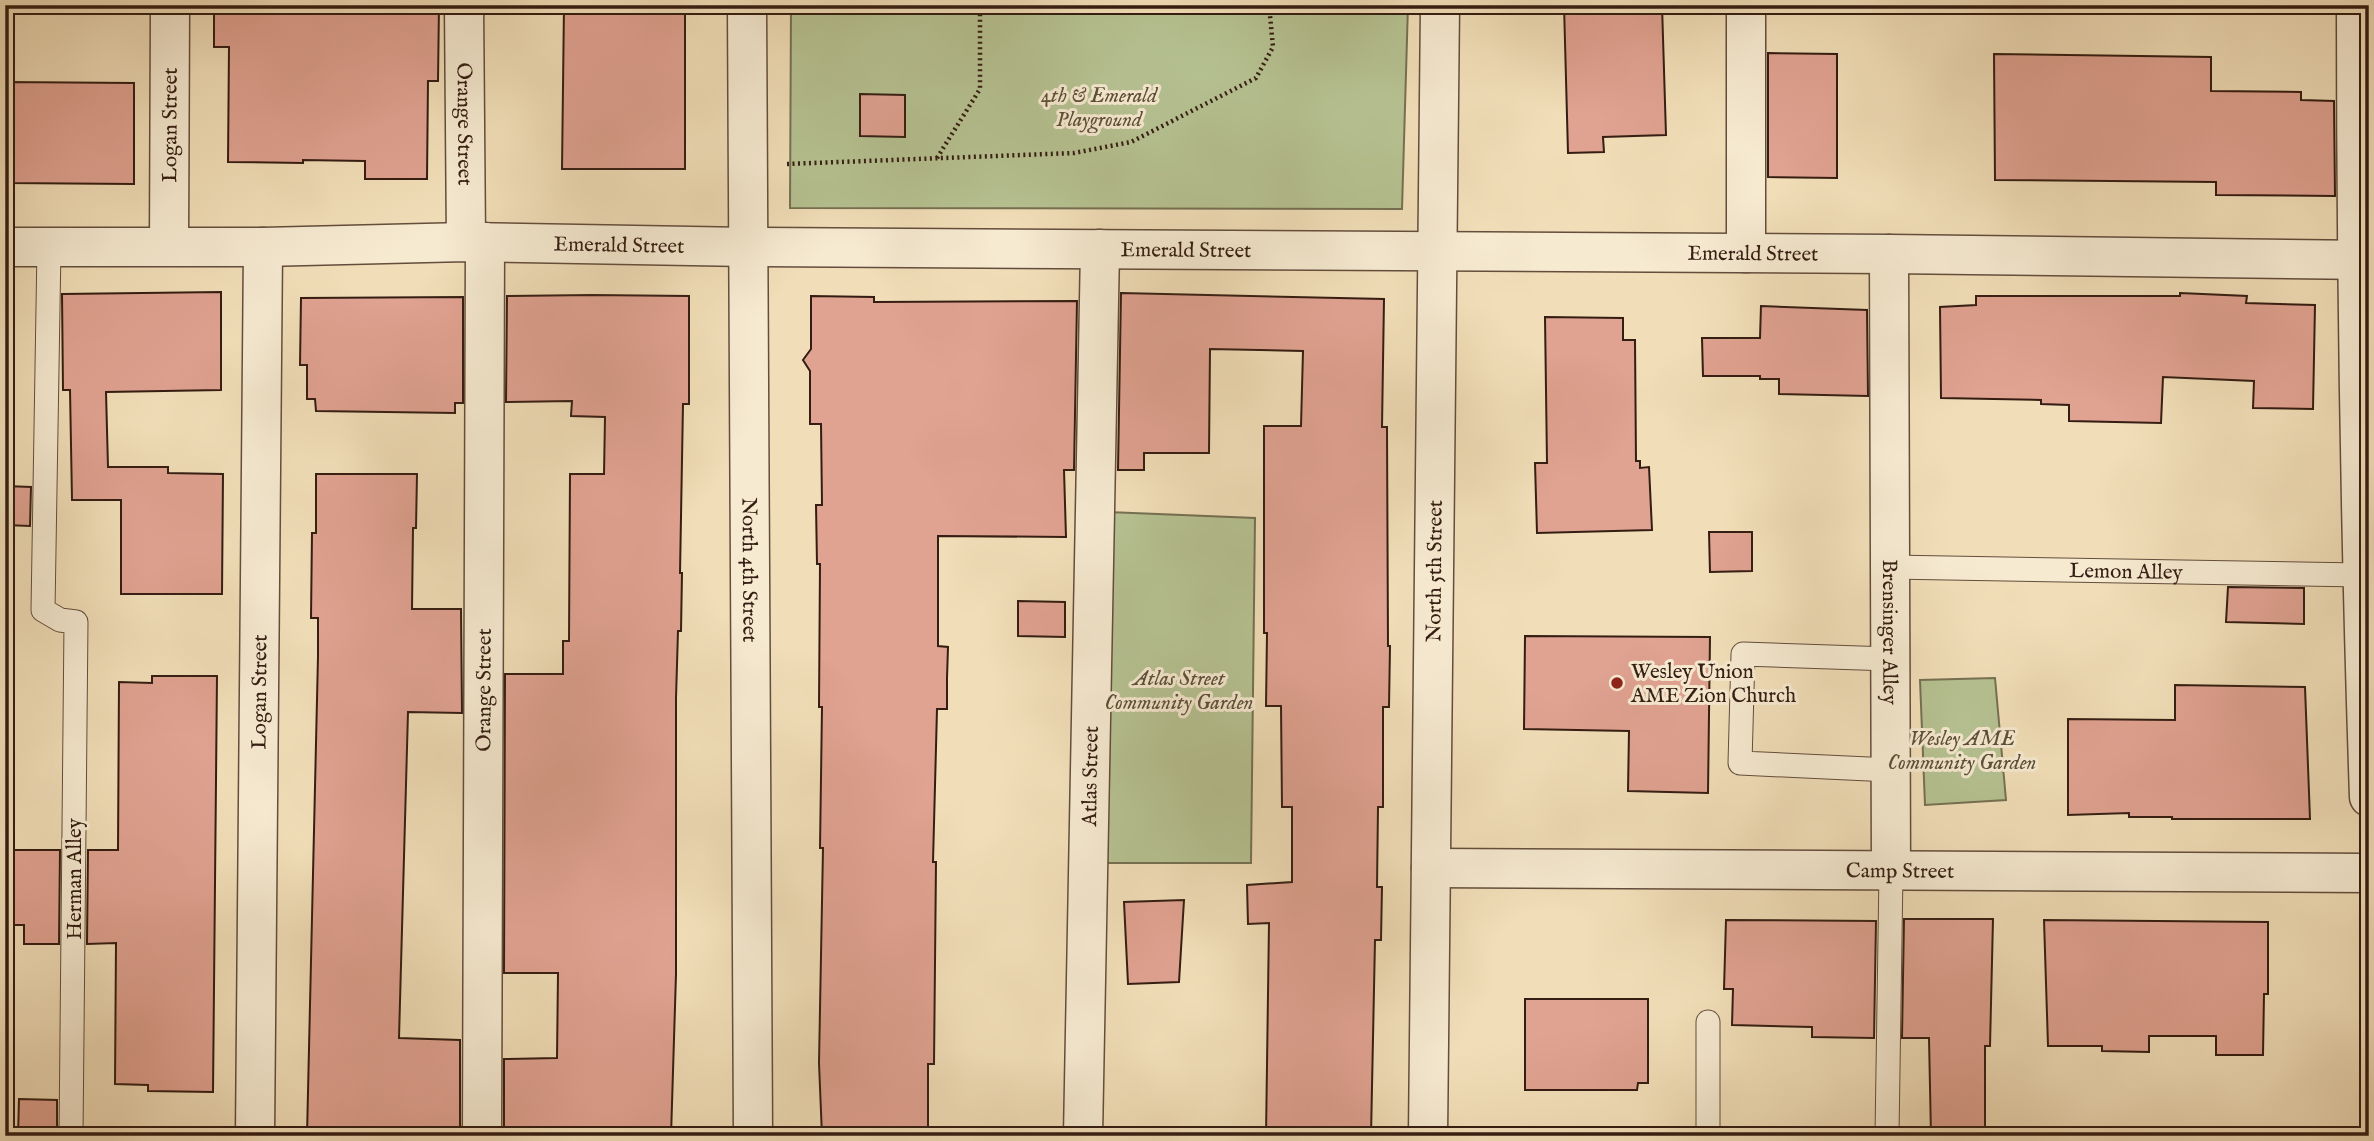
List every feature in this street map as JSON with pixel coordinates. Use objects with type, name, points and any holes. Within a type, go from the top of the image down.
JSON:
[{"type":"street","name":"Logan Street","points":[[169,246],[170,5]]},
{"type":"street","name":"Orange Street","points":[[464,5],[475,242],[482,1136]]},
{"type":"street","name":"North 4th Street","points":[[747,5],[753,1136]]},
{"type":"street","name":"North 5th Street","points":[[1429,1136],[1440,5]]},
{"type":"street","points":[[1746,5],[1746,253]]},
{"type":"street","points":[[2356,5],[2363,260],[2362,575],[2369,797]]},
{"type":"street","name":"Emerald Street","points":[[5,247],[263,247],[475,242],[747,247],[1889,254],[2363,260]]},
{"type":"street","name":"Logan Street","points":[[255,1136],[263,247]]},
{"type":"street","name":"Atlas Street","points":[[1083,1136],[1100,249]]},
{"type":"street","name":"Brensinger Alley","points":[[1889,254],[1891,872]]},
{"type":"street","name":"Camp Street","points":[[1432,868],[2369,873]]},
{"type":"lane","name":"Herman Alley","points":[[49,247],[43,610],[60,620],[76,622],[71,1136]]},
{"type":"lane","name":"Lemon Alley","points":[[1890,567],[2362,575]]},
{"type":"lane","points":[[1890,659],[1743,654],[1740,763],[1890,770]]},
{"type":"lane","name":"Brensinger Alley","points":[[1887,1136],[1891,872]]},
{"type":"lane","points":[[1708,1023],[1708,1136]]},
{"type":"path","points":[[937,158],[980,89],[980,5]]},
{"type":"path","points":[[747,166],[1074,153],[1131,142],[1256,78],[1273,47],[1269,5]]},
{"type":"green space","name":"4th & Emerald Playground","points":[[791,5],[1408,5],[1402,209],[790,208]]},
{"type":"green space","name":"Atlas Street Community Garden","points":[[1108,512],[1255,518],[1251,863],[1104,863]]},
{"type":"green space","name":"Wesley AME Community Garden","points":[[1995,678],[2006,800],[1925,805],[1920,680]]},
{"type":"building","points":[[214,5],[439,5],[438,81],[428,81],[427,179],[365,179],[365,161],[228,162],[229,47],[214,47]]},
{"type":"building","points":[[564,5],[685,5],[685,169],[562,169]]},
{"type":"building","points":[[1564,5],[1662,5],[1666,135],[1603,137],[1604,152],[1568,153]]},
{"type":"building","points":[[1768,53],[1837,54],[1837,178],[1768,177]]},
{"type":"building","points":[[1994,54],[2211,57],[2211,91],[2301,92],[2301,100],[2334,101],[2335,196],[2216,195],[2216,182],[1995,180]]},
{"type":"building","points":[[5,82],[134,83],[134,184],[5,183]]},
{"type":"building","points":[[860,94],[905,95],[905,137],[860,136]]},
{"type":"building","points":[[221,292],[221,390],[106,392],[108,467],[168,467],[168,473],[223,474],[222,594],[121,594],[121,500],[72,500],[70,390],[63,390],[62,294]]},
{"type":"building","points":[[1121,293],[1384,299],[1382,427],[1387,427],[1390,646],[1389,707],[1383,707],[1383,807],[1378,807],[1377,887],[1382,887],[1381,940],[1375,940],[1371,1136],[1266,1136],[1269,923],[1248,924],[1247,885],[1292,882],[1292,807],[1282,807],[1281,706],[1266,706],[1264,426],[1301,426],[1303,351],[1210,349],[1209,453],[1144,453],[1144,470],[1118,470]]},
{"type":"building","points":[[2180,293],[2247,296],[2246,303],[2315,305],[2313,409],[2253,408],[2254,381],[2163,377],[2161,423],[2069,421],[2069,405],[2041,404],[2041,400],[1941,398],[1940,307],[1976,305],[1976,296],[2180,296]]},
{"type":"building","points":[[507,296],[689,296],[689,404],[683,404],[681,631],[678,631],[676,698],[676,974],[671,1136],[504,1136],[504,1059],[557,1058],[558,973],[504,973],[505,674],[563,674],[563,641],[569,641],[570,474],[604,474],[605,417],[571,416],[572,401],[506,402]]},
{"type":"building","points":[[811,296],[874,297],[874,302],[1077,301],[1074,470],[1064,470],[1066,537],[938,536],[938,646],[948,647],[947,709],[937,709],[933,862],[936,862],[934,1064],[928,1064],[928,1136],[822,1136],[819,1063],[823,848],[820,848],[822,707],[819,707],[820,564],[817,564],[816,505],[822,505],[821,424],[810,424],[810,371],[803,360],[811,349]]},
{"type":"building","points":[[463,297],[463,403],[455,403],[455,413],[316,411],[315,399],[307,399],[307,365],[300,365],[301,298]]},
{"type":"building","points":[[1761,306],[1867,310],[1868,396],[1779,394],[1779,379],[1760,379],[1760,376],[1703,376],[1702,338],[1760,338]]},
{"type":"building","points":[[1545,317],[1623,318],[1623,340],[1635,340],[1636,461],[1640,461],[1640,468],[1649,467],[1652,530],[1537,533],[1535,463],[1547,463]]},
{"type":"building","points":[[316,474],[417,474],[412,609],[461,609],[462,713],[408,712],[399,1038],[460,1040],[460,1135],[426,1135],[426,1130],[361,1130],[361,1136],[307,1136],[318,656],[318,618],[311,618]]},
{"type":"building","points":[[5,486],[31,487],[30,526],[5,525]]},
{"type":"building","points":[[1709,532],[1752,532],[1752,571],[1710,572]]},
{"type":"building","points":[[2228,587],[2304,588],[2304,624],[2226,622]]},
{"type":"building","points":[[1018,601],[1065,602],[1065,637],[1018,636]]},
{"type":"building","name":"Wesley Union AME Zion Church","points":[[1525,636],[1710,637],[1708,793],[1628,791],[1629,731],[1524,729]]},
{"type":"building","points":[[152,676],[217,676],[213,1092],[148,1091],[148,1085],[115,1084],[116,943],[87,944],[88,850],[118,850],[119,682],[152,683]]},
{"type":"building","points":[[2175,685],[2305,687],[2310,819],[2172,819],[2129,817],[2129,813],[2068,815],[2068,719],[2175,720]]},
{"type":"building","points":[[5,850],[60,850],[59,944],[24,944],[24,925],[5,925]]},
{"type":"building","points":[[1184,900],[1179,982],[1128,984],[1124,902]]},
{"type":"building","points":[[1904,919],[1993,919],[1990,1046],[1985,1046],[1985,1136],[1931,1136],[1929,1038],[1902,1038]]},
{"type":"building","points":[[1726,920],[1876,921],[1874,1038],[1812,1037],[1812,1027],[1732,1025],[1733,989],[1724,989]]},
{"type":"building","points":[[2044,920],[2268,922],[2268,994],[2264,994],[2263,1055],[2216,1055],[2216,1036],[2149,1036],[2149,1052],[2102,1051],[2102,1046],[2048,1046]]},
{"type":"building","points":[[1525,999],[1648,999],[1648,1083],[1638,1083],[1637,1090],[1525,1090]]},
{"type":"building","points":[[19,1099],[57,1100],[57,1136],[18,1136]]},
{"type":"place","name":"Wesley Union AME Zion Church","points":[[1617,683]]}]
